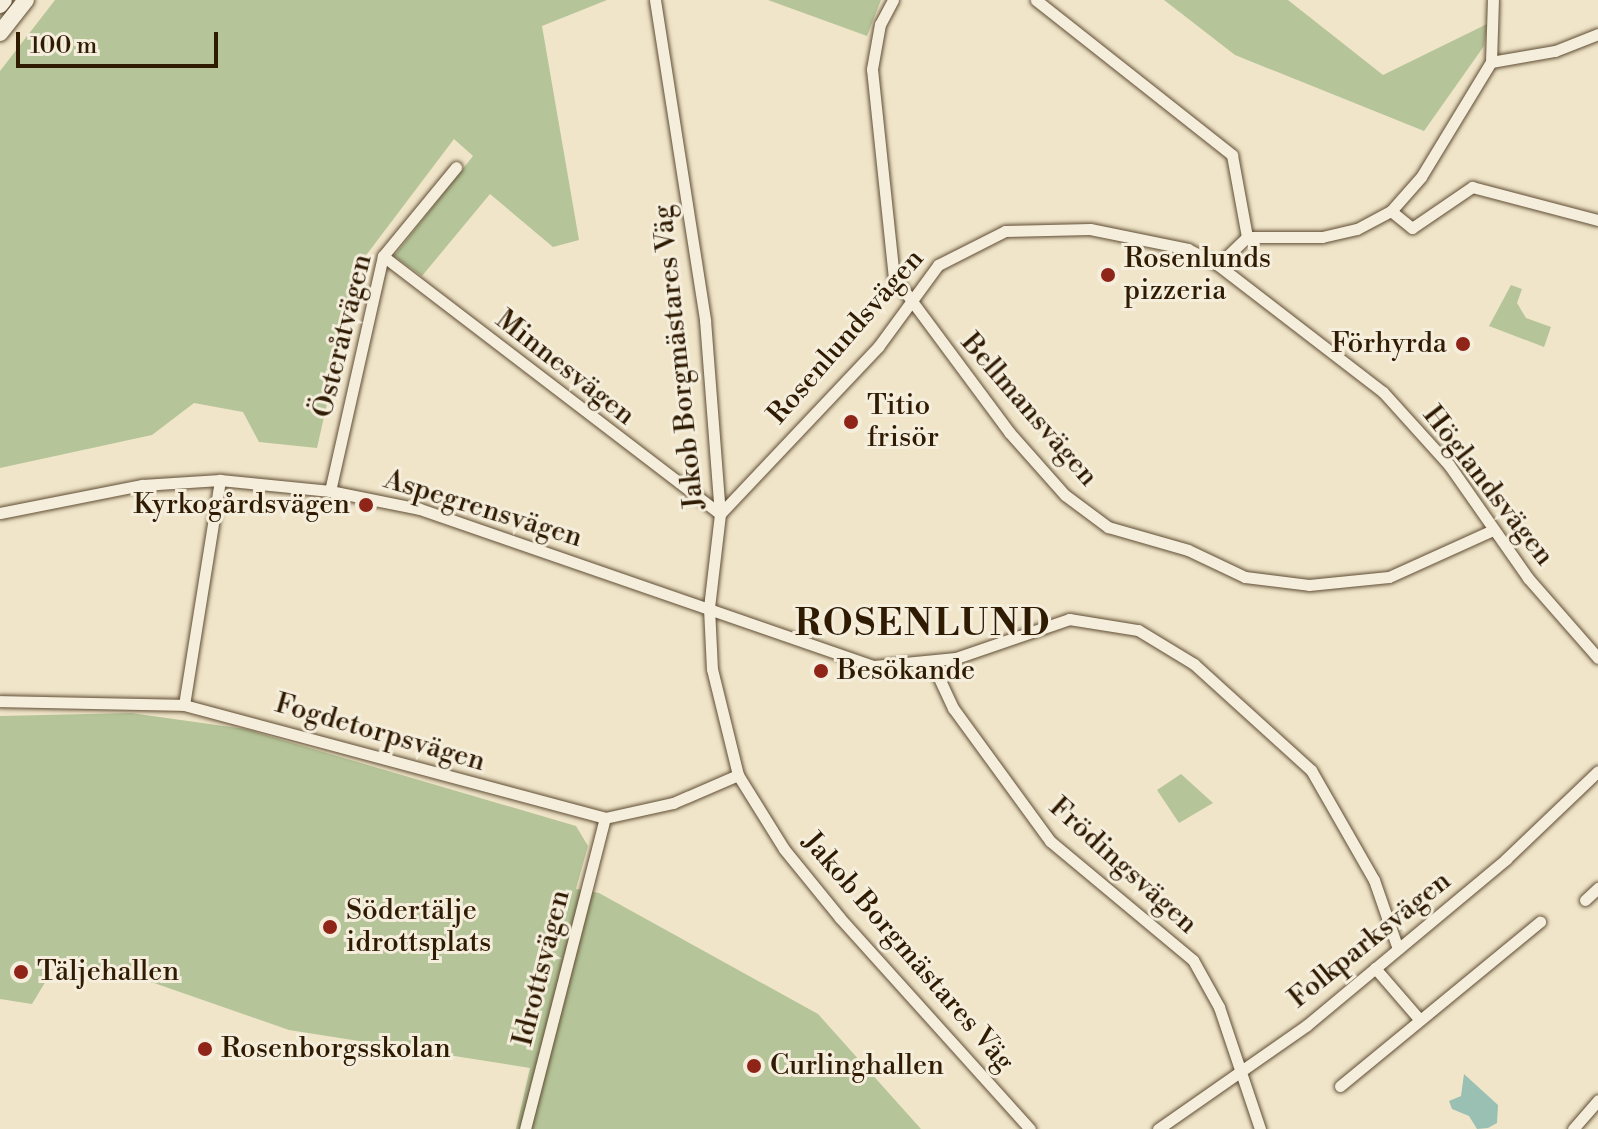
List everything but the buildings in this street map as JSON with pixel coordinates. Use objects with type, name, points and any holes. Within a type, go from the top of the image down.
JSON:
[{"type":"main road","points":[[0,5],[4,0]]},
{"type":"main road","points":[[0,33],[26,0]]},
{"type":"street","name":"Jakob Borgmästares Väg","points":[[655,0],[705,320],[720,514],[709,608],[719,714],[738,775],[784,849],[840,918],[1030,1129]]},
{"type":"street","name":"Bellmansvägen","points":[[893,0],[880,24],[872,69],[888,257],[907,302],[1065,495],[1108,527],[1188,550],[1245,577],[1309,585],[1389,577],[1493,530]]},
{"type":"street","points":[[1036,0],[1232,155],[1247,237]]},
{"type":"street","points":[[1218,265],[1247,237],[1322,237],[1363,227],[1391,211],[1421,177],[1491,62],[1493,0]]},
{"type":"street","points":[[1491,62],[1555,51],[1598,34]]},
{"type":"street","name":"Österåtvägen","points":[[330,491],[383,256],[456,167]]},
{"type":"street","points":[[1391,211],[1412,228],[1472,187],[1598,220]]},
{"type":"street","name":"Rosenlundsvägen","points":[[720,514],[878,347],[907,302],[938,265],[1005,231],[1102,231],[1188,249],[1218,265]]},
{"type":"street","name":"Minnesvägen","points":[[383,256],[684,493],[720,514]]},
{"type":"street","name":"Höglandsvägen","points":[[1218,265],[1383,392],[1449,465],[1493,530],[1598,658]]},
{"type":"street","points":[[184,705],[220,480]]},
{"type":"street","name":"Aspegrensvägen","points":[[0,513],[142,485],[220,480],[330,491],[420,509],[874,666],[932,663],[1089,617],[1138,630],[1194,664],[1311,770],[1374,880],[1398,949]]},
{"type":"street","name":"Frödingsvägen","points":[[932,663],[953,708],[1050,841],[1193,960],[1219,1007],[1237,1073],[1260,1129]]},
{"type":"street","name":"Fogdetorpsvägen","points":[[0,701],[184,705],[605,818],[673,803],[738,775]]},
{"type":"street","name":"Folkparksvägen","points":[[1158,1129],[1375,968],[1598,771]]},
{"type":"street","name":"Idrottsvägen","points":[[525,1129],[605,818]]},
{"type":"street","points":[[1585,900],[1598,888]]},
{"type":"street","points":[[1340,1086],[1540,922]]},
{"type":"street","points":[[1375,968],[1419,1019]]},
{"type":"street","points":[[1573,1129],[1598,1100]]},
{"type":"green space","points":[[55,0],[607,0],[542,26],[579,240],[553,247],[490,194],[422,276],[394,256],[473,156],[454,139],[358,266],[317,448],[259,442],[243,412],[194,403],[152,435],[0,468],[0,71]]},
{"type":"green space","points":[[768,0],[881,0],[867,36]]},
{"type":"green space","points":[[1164,0],[1288,0],[1383,75],[1487,24],[1484,46],[1424,131],[1235,55]]},
{"type":"green space","points":[[1511,285],[1522,289],[1517,303],[1526,318],[1551,327],[1544,347],[1489,326]]},
{"type":"green space","name":"Södertälje idrottsplats","points":[[131,713],[245,729],[576,826],[588,846],[576,889],[599,893],[818,1014],[921,1129],[516,1129],[530,1068],[289,1030],[154,983],[58,961],[32,1004],[0,999],[0,716]]},
{"type":"green space","points":[[1181,774],[1213,803],[1179,823],[1157,790]]},
{"type":"water","points":[[1464,1074],[1498,1105],[1497,1123],[1488,1128],[1477,1129],[1469,1116],[1452,1109],[1449,1101],[1461,1096]]},
{"type":"place","name":"Rosenlunds pizzeria","points":[[1108,275]]},
{"type":"place","name":"Förhyrda","points":[[1463,344]]},
{"type":"place","name":"Titio frisör","points":[[851,422]]},
{"type":"place","name":"Kyrkogårdsvägen","points":[[366,505]]},
{"type":"place","name":"Besökande","points":[[821,671]]},
{"type":"place","name":"Södertälje idrottsplats","points":[[330,927]]},
{"type":"place","name":"Täljehallen","points":[[21,972]]},
{"type":"place","name":"Rosenborgsskolan","points":[[205,1049]]},
{"type":"place","name":"Curlinghallen","points":[[754,1066]]},
{"type":"district","name":"ROSENLUND","points":[[923,625]]}]
